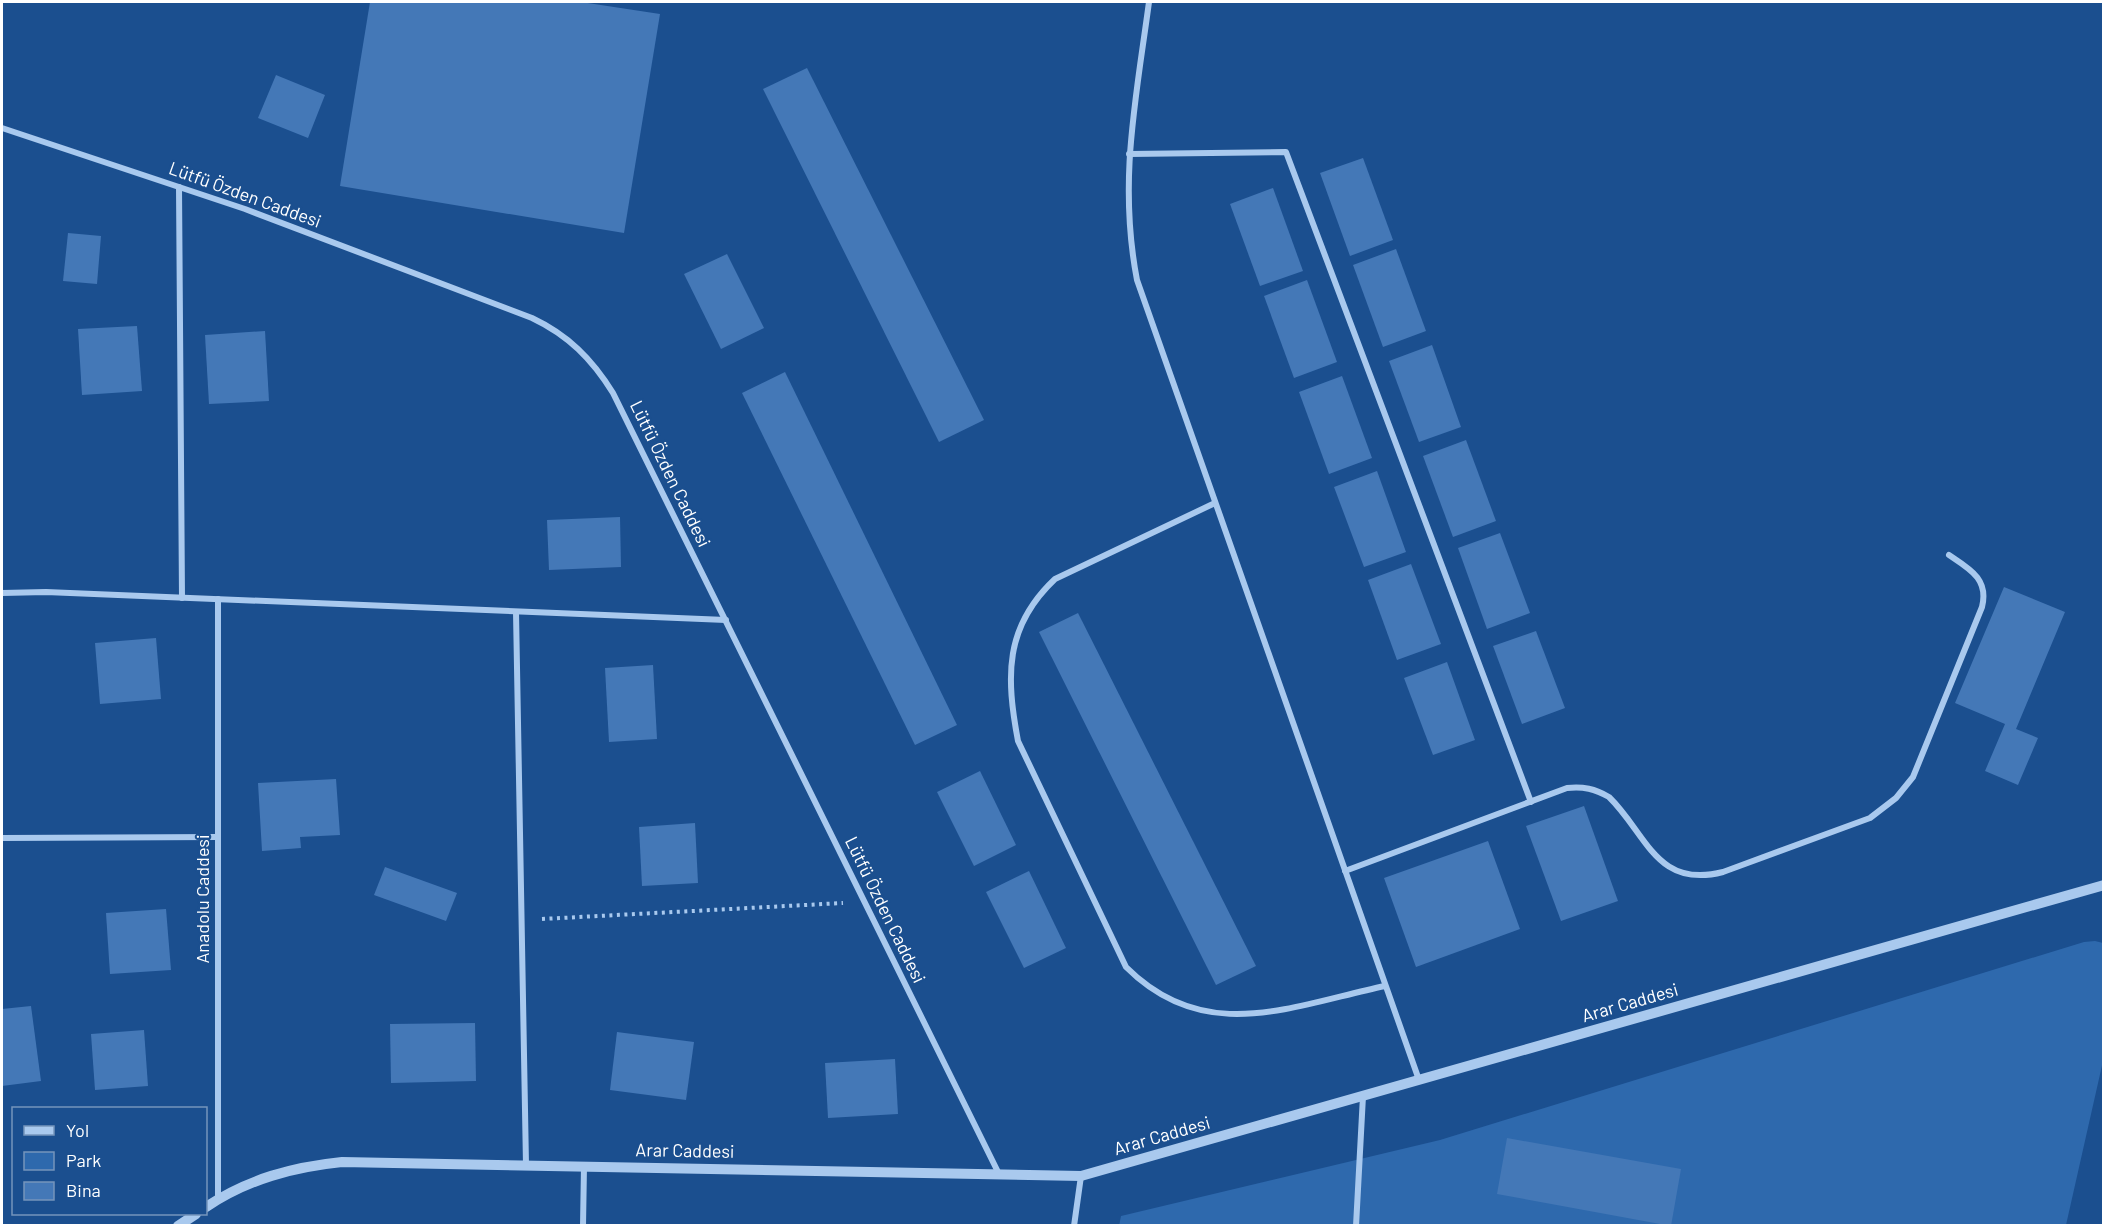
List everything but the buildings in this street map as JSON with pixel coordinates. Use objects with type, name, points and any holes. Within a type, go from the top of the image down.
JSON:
[{"type":"street","points":[[1149,2],[1129,154],[1127,216],[1137,280],[1419,1080]]},
{"type":"street","name":"Lütfü Özden Caddesi","points":[[2,128],[245,209],[532,318],[567,338],[599,370],[613,393],[1000,1175]]},
{"type":"street","points":[[1129,154],[1286,152],[1531,802]]},
{"type":"street","points":[[179,187],[182,597]]},
{"type":"street","points":[[1215,503],[1055,579],[1042,591],[1022,621],[1011,661],[1013,712],[1018,741],[1126,967],[1156,993],[1198,1011],[1224,1015],[1250,1015],[1385,986]]},
{"type":"street","points":[[1345,871],[1568,788],[1588,788],[1599,791],[1617,805],[1657,859],[1671,869],[1699,876],[1723,872],[1870,818],[1896,798],[1912,777],[1982,607],[1984,597],[1980,579],[1975,571],[1949,555]]},
{"type":"street","points":[[2,593],[182,597],[726,620]]},
{"type":"street","name":"Anadolu Caddesi","points":[[218,599],[218,1199]]},
{"type":"street","points":[[516,612],[526,1165]]},
{"type":"street","points":[[2,838],[218,837]]},
{"type":"street","name":"Arar Caddesi","points":[[207,1206],[248,1183],[310,1166],[342,1162],[1081,1176],[2103,885]]},
{"type":"street","points":[[1356,1226],[1363,1096]]},
{"type":"street","points":[[583,1226],[584,1166]]},
{"type":"street","points":[[1074,1226],[1081,1176]]},
{"type":"street","points":[[178,1226],[194,1215]]},
{"type":"path","points":[[521,920],[865,902]]},
{"type":"green space","points":[[2084,942],[2103,943],[2103,1061],[2066,1225],[1119,1226],[1121,1216],[1440,1140]]}]
